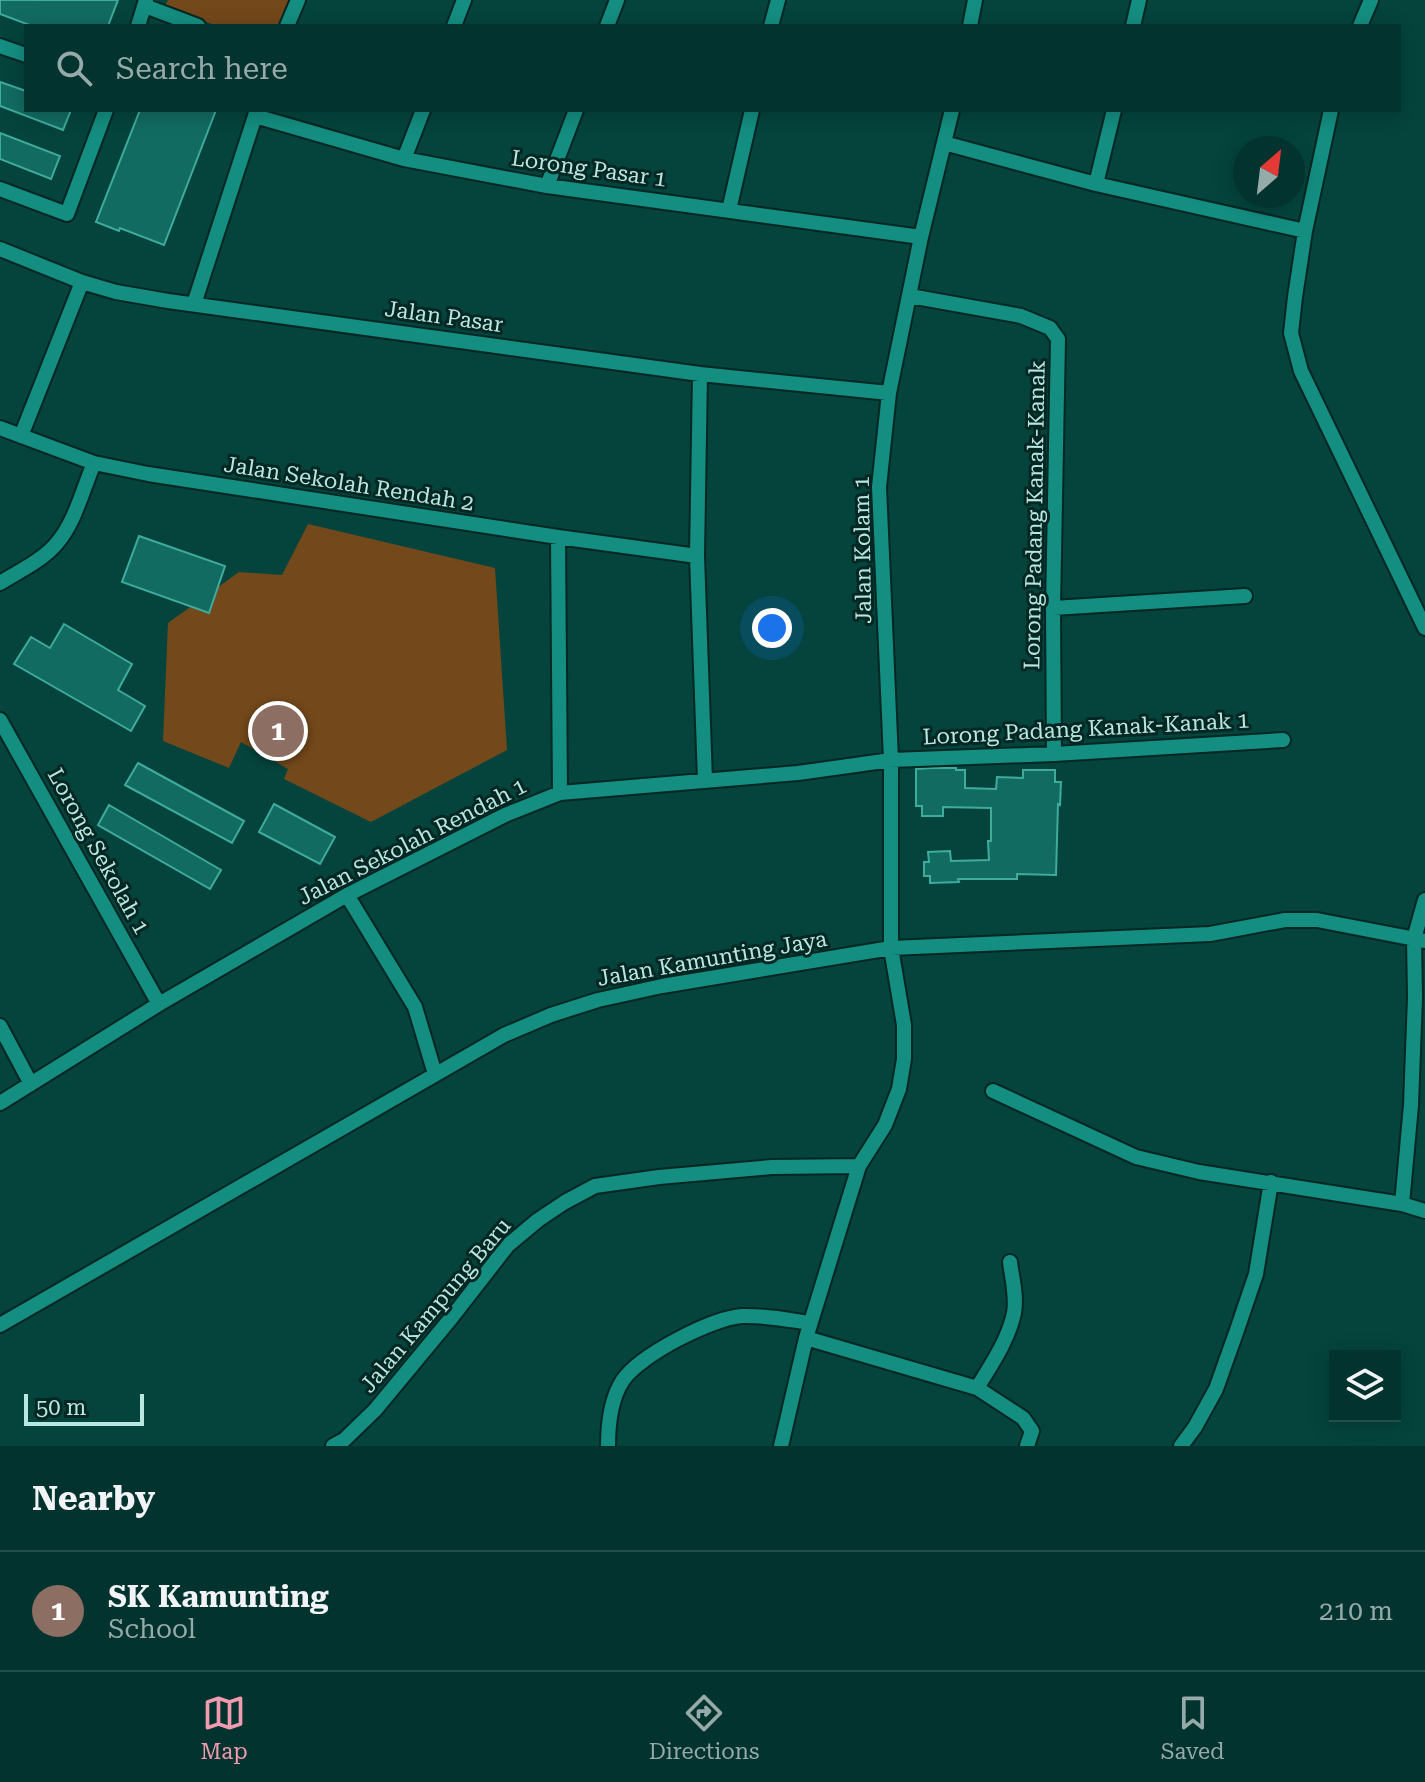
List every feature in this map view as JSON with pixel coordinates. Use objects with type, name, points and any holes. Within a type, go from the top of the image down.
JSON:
[{"type":"street","points":[[288,24],[298,0]]},
{"type":"street","points":[[455,24],[464,0]]},
{"type":"street","points":[[608,24],[617,0]]},
{"type":"street","points":[[772,24],[778,0]]},
{"type":"street","points":[[970,24],[975,0]]},
{"type":"street","points":[[1133,24],[1139,0]]},
{"type":"street","points":[[1361,24],[1371,0]]},
{"type":"street","points":[[139,24],[146,3],[193,24]]},
{"type":"street","points":[[0,46],[24,54]]},
{"type":"street","points":[[0,189],[67,214],[105,112]]},
{"type":"street","points":[[404,159],[422,112]]},
{"type":"street","points":[[547,186],[575,112]]},
{"type":"street","points":[[729,210],[752,112]]},
{"type":"street","name":"Jalan Kolam 1","points":[[781,1446],[810,1323],[859,1166],[885,1125],[899,1089],[904,1059],[904,1025],[891,948],[891,760],[879,487],[889,393],[921,237],[952,112]]},
{"type":"street","points":[[1096,184],[1114,112]]},
{"type":"street","points":[[1331,112],[1297,274],[1291,333],[1301,371],[1425,628]]},
{"type":"street","points":[[194,304],[256,113]]},
{"type":"street","name":"Lorong Pasar 1","points":[[256,113],[404,159],[547,186],[921,237]]},
{"type":"street","points":[[944,143],[1096,184],[1305,231]]},
{"type":"street","name":"Jalan Pasar","points":[[0,249],[82,282],[116,292],[700,374],[889,393]]},
{"type":"street","points":[[21,436],[82,282]]},
{"type":"street","name":"Lorong Padang Kanak-Kanak","points":[[910,296],[1021,316],[1050,328],[1058,339],[1053,608],[1054,754]]},
{"type":"street","points":[[700,374],[697,556],[705,780]]},
{"type":"street","name":"Jalan Sekolah Rendah 2","points":[[0,428],[94,463],[148,474],[697,556]]},
{"type":"street","points":[[0,583],[57,544],[67,528],[94,463]]},
{"type":"street","points":[[558,537],[560,793]]},
{"type":"street","points":[[1053,608],[1245,596]]},
{"type":"street","name":"Lorong Sekolah 1","points":[[0,720],[5,740],[159,1004]]},
{"type":"street","name":"Lorong Padang Kanak-Kanak 1","points":[[891,760],[1283,740]]},
{"type":"street","name":"Jalan Sekolah Rendah 1","points":[[0,1103],[159,1004],[347,895],[505,815],[560,793],[798,773],[891,760]]},
{"type":"street","points":[[347,895],[415,1007],[435,1074]]},
{"type":"street","points":[[1402,1204],[1425,900]]},
{"type":"street","name":"Jalan Kamunting Jaya","points":[[0,1325],[504,1035],[598,1000],[662,986],[891,948],[1210,934],[1285,920],[1317,920],[1420,940]]},
{"type":"street","points":[[0,1026],[31,1084]]},
{"type":"street","points":[[993,1091],[1136,1157],[1199,1172],[1402,1204],[1425,1211]]},
{"type":"street","name":"Jalan Kampung Baru","points":[[333,1446],[344,1440],[375,1410],[508,1245],[538,1220],[595,1186],[772,1167],[859,1166]]},
{"type":"street","points":[[1181,1446],[1216,1389],[1237,1330],[1256,1274],[1271,1182]]},
{"type":"street","points":[[977,1388],[1001,1348],[1013,1314],[1010,1262]]},
{"type":"street","points":[[608,1446],[613,1404],[622,1381],[636,1366],[661,1350],[696,1331],[738,1316],[810,1323]]},
{"type":"street","points":[[806,1338],[977,1388],[1023,1418],[1032,1431],[1027,1446]]},
{"type":"shaded area","points":[[168,0],[289,0],[279,24],[212,24],[165,6]]},
{"type":"shaded area","points":[[308,524],[495,568],[507,750],[371,822],[284,779],[288,769],[241,742],[229,768],[163,741],[168,623],[239,572],[282,575]]},
{"type":"building","points":[[0,0],[118,0],[109,24],[27,24],[0,14]]},
{"type":"building","points":[[0,82],[24,90],[24,112],[70,112],[63,130],[0,106]]},
{"type":"building","points":[[139,112],[215,112],[164,245],[96,222]]},
{"type":"building","points":[[0,133],[60,156],[51,179],[0,159]]},
{"type":"building","points":[[139,536],[225,566],[209,613],[122,582]]},
{"type":"building","points":[[64,624],[132,664],[118,690],[145,706],[131,731],[14,664],[31,637],[50,648]]},
{"type":"building","points":[[138,763],[244,821],[232,843],[125,785]]},
{"type":"building","points":[[916,769],[965,770],[965,788],[996,789],[997,777],[1023,778],[1023,770],[1055,770],[1055,782],[1061,782],[1056,875],[1017,874],[1017,879],[958,879],[959,882],[930,883],[930,876],[924,876],[924,862],[929,862],[928,852],[950,851],[951,861],[989,860],[991,808],[943,807],[943,816],[922,816],[922,806],[916,806]]},
{"type":"building","points":[[274,804],[335,837],[320,864],[259,832]]},
{"type":"building","points":[[109,805],[221,870],[210,889],[98,825]]},
{"type":"place","name":"SK Kamunting","points":[[278,731]]}]
